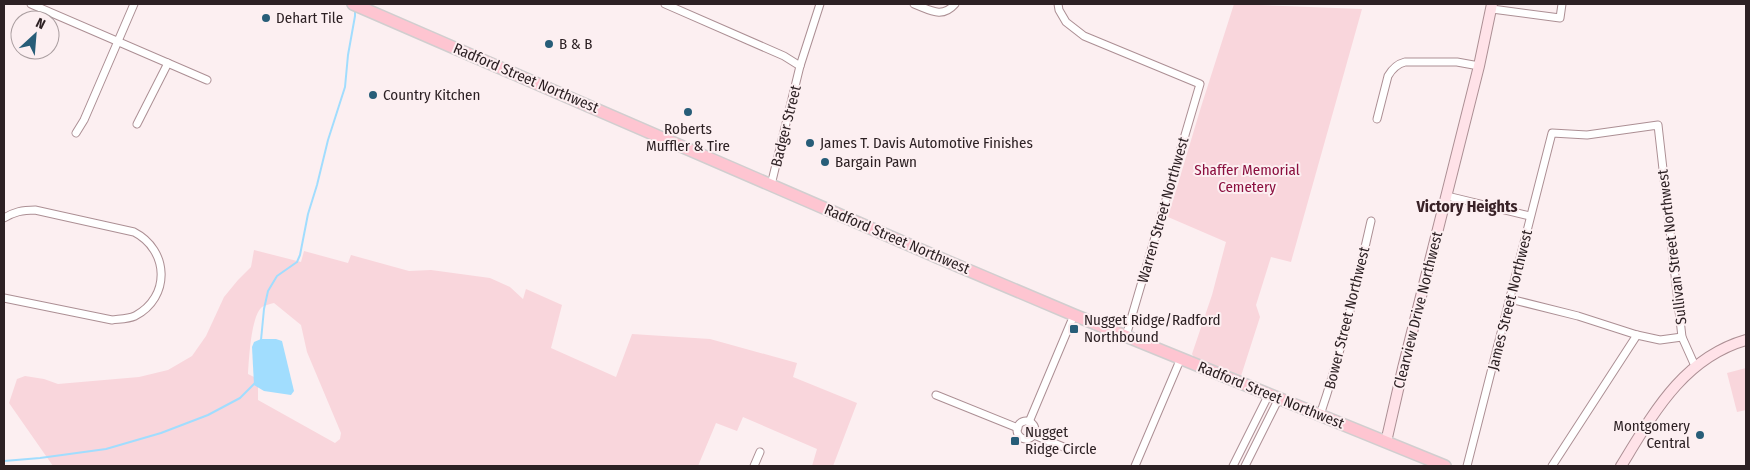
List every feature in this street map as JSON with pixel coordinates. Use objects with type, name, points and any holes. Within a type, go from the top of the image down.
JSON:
[{"type":"main road","name":"Radford Street Northwest","points":[[357,5],[1074,315],[1443,466]]},
{"type":"street","points":[[31,4],[207,80]]},
{"type":"street","points":[[76,133],[84,120],[134,4]]},
{"type":"street","points":[[665,4],[784,56],[800,66]]},
{"type":"street","name":"Badger Street","points":[[771,185],[800,66],[820,4]]},
{"type":"street","points":[[914,4],[936,13],[949,11],[955,4]]},
{"type":"street","name":"Warren Street Northwest","points":[[1058,4],[1059,10],[1066,22],[1084,36],[1200,84],[1126,336]]},
{"type":"street","points":[[1492,6],[1560,18],[1562,4]]},
{"type":"street","name":"Clearview Drive Northwest","points":[[1386,442],[1479,66],[1492,6]]},
{"type":"street","points":[[1377,119],[1388,76],[1400,63],[1457,62],[1479,66]]},
{"type":"street","points":[[138,124],[168,63]]},
{"type":"street","name":"James Street Northwest","points":[[1467,466],[1552,133],[1587,135],[1658,125]]},
{"type":"street","name":"Sullivan Street Northwest","points":[[1658,125],[1682,337],[1695,366]]},
{"type":"street","points":[[1447,196],[1530,216]]},
{"type":"street","points":[[4,218],[24,210],[35,210],[134,232],[144,237],[151,244],[160,260],[161,270],[158,290],[142,312],[133,317],[112,320],[4,298]]},
{"type":"street","name":"Bower Street Northwest","points":[[1320,415],[1343,337],[1371,221]]},
{"type":"street","points":[[1510,299],[1578,316],[1637,335],[1660,340],[1682,337]]},
{"type":"street","points":[[1029,422],[1074,315]]},
{"type":"street","points":[[1552,466],[1637,335]]},
{"type":"street","points":[[1621,466],[1664,400],[1682,377],[1695,366],[1723,349],[1746,340]]},
{"type":"street","points":[[1135,466],[1181,358]]},
{"type":"street","points":[[936,395],[1018,428]]},
{"type":"street","points":[[1233,466],[1274,396]]},
{"type":"street","points":[[1245,466],[1274,396]]},
{"type":"street","points":[[1018,428],[1024,422],[1029,422]]},
{"type":"street","points":[[1029,422],[1035,429],[1034,435]]},
{"type":"street","points":[[1018,428],[1018,433],[1024,439],[1034,435]]},
{"type":"street","points":[[1034,435],[1071,450]]},
{"type":"street","points":[[754,466],[760,452]]},
{"type":"green space","name":"Shaffer Memorial Cemetery","points":[[1234,4],[1362,9],[1291,262],[1271,257],[1256,305],[1260,317],[1241,376],[1194,357],[1192,354],[1212,295],[1226,242],[1168,217]]},
{"type":"green space","points":[[254,250],[301,262],[304,251],[348,263],[351,255],[409,271],[431,270],[490,278],[510,287],[523,299],[526,289],[562,305],[551,348],[616,377],[632,334],[710,339],[797,363],[793,377],[857,403],[833,466],[812,466],[817,449],[743,417],[737,431],[716,423],[698,466],[53,466],[9,403],[17,379],[25,376],[44,379],[58,384],[139,377],[168,370],[192,356],[206,336],[224,297],[251,267]],"holes":[[[274,303],[301,325],[307,352],[341,433],[340,439],[335,443],[258,400],[258,379],[248,374],[253,328],[255,319],[262,307]]]},
{"type":"green space","points":[[1746,368],[1746,410],[1737,412],[1727,373]]},
{"type":"water","points":[[261,339],[282,341],[294,391],[291,395],[264,391],[254,385],[252,347],[254,342]]},
{"type":"waterway","points":[[261,340],[268,291],[277,276],[297,262],[300,255],[308,214],[345,87],[355,9]]},
{"type":"waterway","points":[[4,461],[106,449],[161,433],[208,415],[240,398],[255,383]]},
{"type":"place","name":"Dehart Tile","points":[[266,18]]},
{"type":"place","name":"B & B","points":[[549,44]]},
{"type":"place","name":"Country Kitchen","points":[[373,95]]},
{"type":"place","name":"Roberts Muffler & Tire","points":[[688,112]]},
{"type":"place","name":"James T. Davis Automotive Finishes","points":[[810,143]]},
{"type":"place","name":"Bargain Pawn","points":[[825,162]]},
{"type":"place","name":"Nugget Ridge/Radford Northbound","points":[[1074,329]]},
{"type":"place","name":"Montgomery Central","points":[[1700,435]]},
{"type":"place","name":"Nugget Ridge Circle","points":[[1015,441]]},
{"type":"district","name":"Victory Heights","points":[[1467,206]]}]
